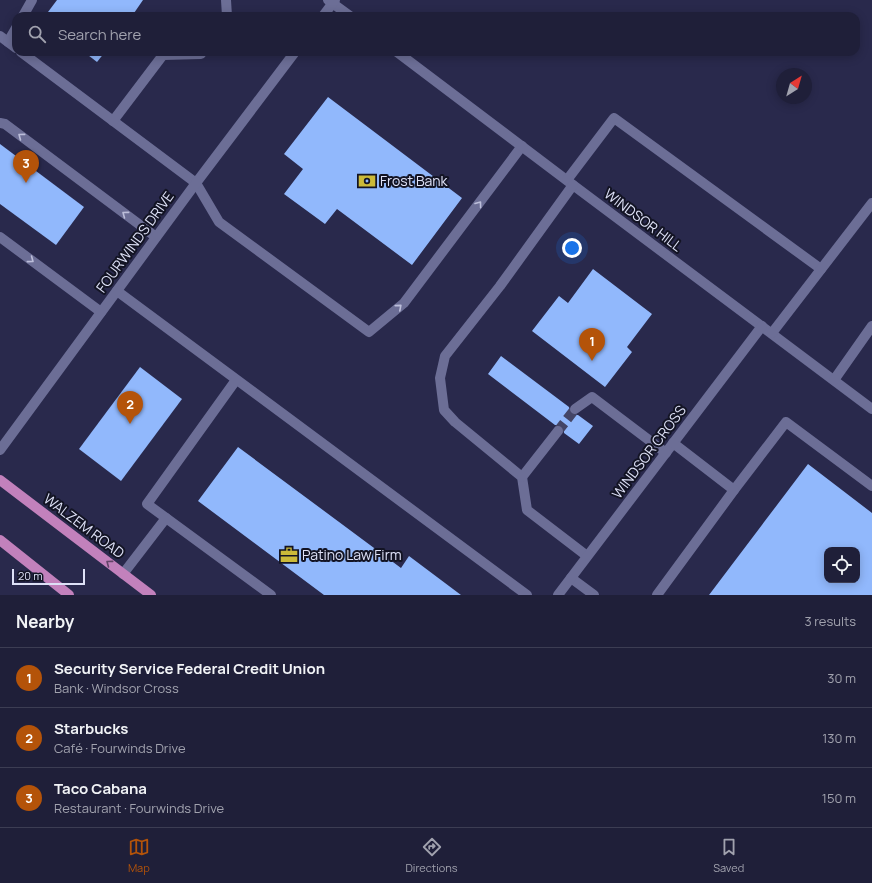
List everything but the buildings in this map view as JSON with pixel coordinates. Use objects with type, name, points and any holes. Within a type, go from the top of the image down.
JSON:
[{"type":"main road","name":"WALZEM ROAD","points":[[0,480],[151,595]]},
{"type":"main road","points":[[0,540],[69,595]]},
{"type":"street","points":[[25,12],[32,0]]},
{"type":"street","points":[[226,0],[227,12]]},
{"type":"street","points":[[325,12],[332,1],[345,12]]},
{"type":"street","points":[[27,56],[196,183],[219,222],[370,332],[404,303],[522,146]]},
{"type":"street","points":[[113,121],[163,56]]},
{"type":"street","name":"FOURWINDS DRIVE","points":[[0,450],[196,183],[292,56]]},
{"type":"street","name":"WINDSOR HILL","points":[[402,56],[872,408]]},
{"type":"street","points":[[587,556],[527,510],[522,477],[455,422],[444,410],[440,378],[445,356],[500,286],[614,118],[821,270]]},
{"type":"street","points":[[0,123],[5,124],[156,237]]},
{"type":"street","points":[[772,333],[872,203]]},
{"type":"street","points":[[0,237],[101,312]]},
{"type":"street","points":[[116,291],[527,595]]},
{"type":"street","name":"WINDSOR CROSS","points":[[558,595],[762,326]]},
{"type":"street","points":[[834,380],[872,326]]},
{"type":"street","points":[[236,380],[147,504],[271,595]]},
{"type":"street","points":[[575,409],[592,397],[666,453]]},
{"type":"street","points":[[657,595],[786,422],[872,486]]},
{"type":"street","points":[[522,477],[558,431]]},
{"type":"street","points":[[673,443],[734,490]]},
{"type":"street","points":[[123,574],[166,518]]},
{"type":"street","points":[[571,578],[594,595]]},
{"type":"tunnel","points":[[558,431],[575,409]]},
{"type":"place","name":"Frost Bank","points":[[367,181]]},
{"type":"place","name":"Taco Cabana","points":[[26,183]]},
{"type":"place","name":"Security Service Federal Credit Union","points":[[592,361]]},
{"type":"place","name":"Starbucks","points":[[130,424]]},
{"type":"place","name":"Patino Law Firm","points":[[289,555]]}]
